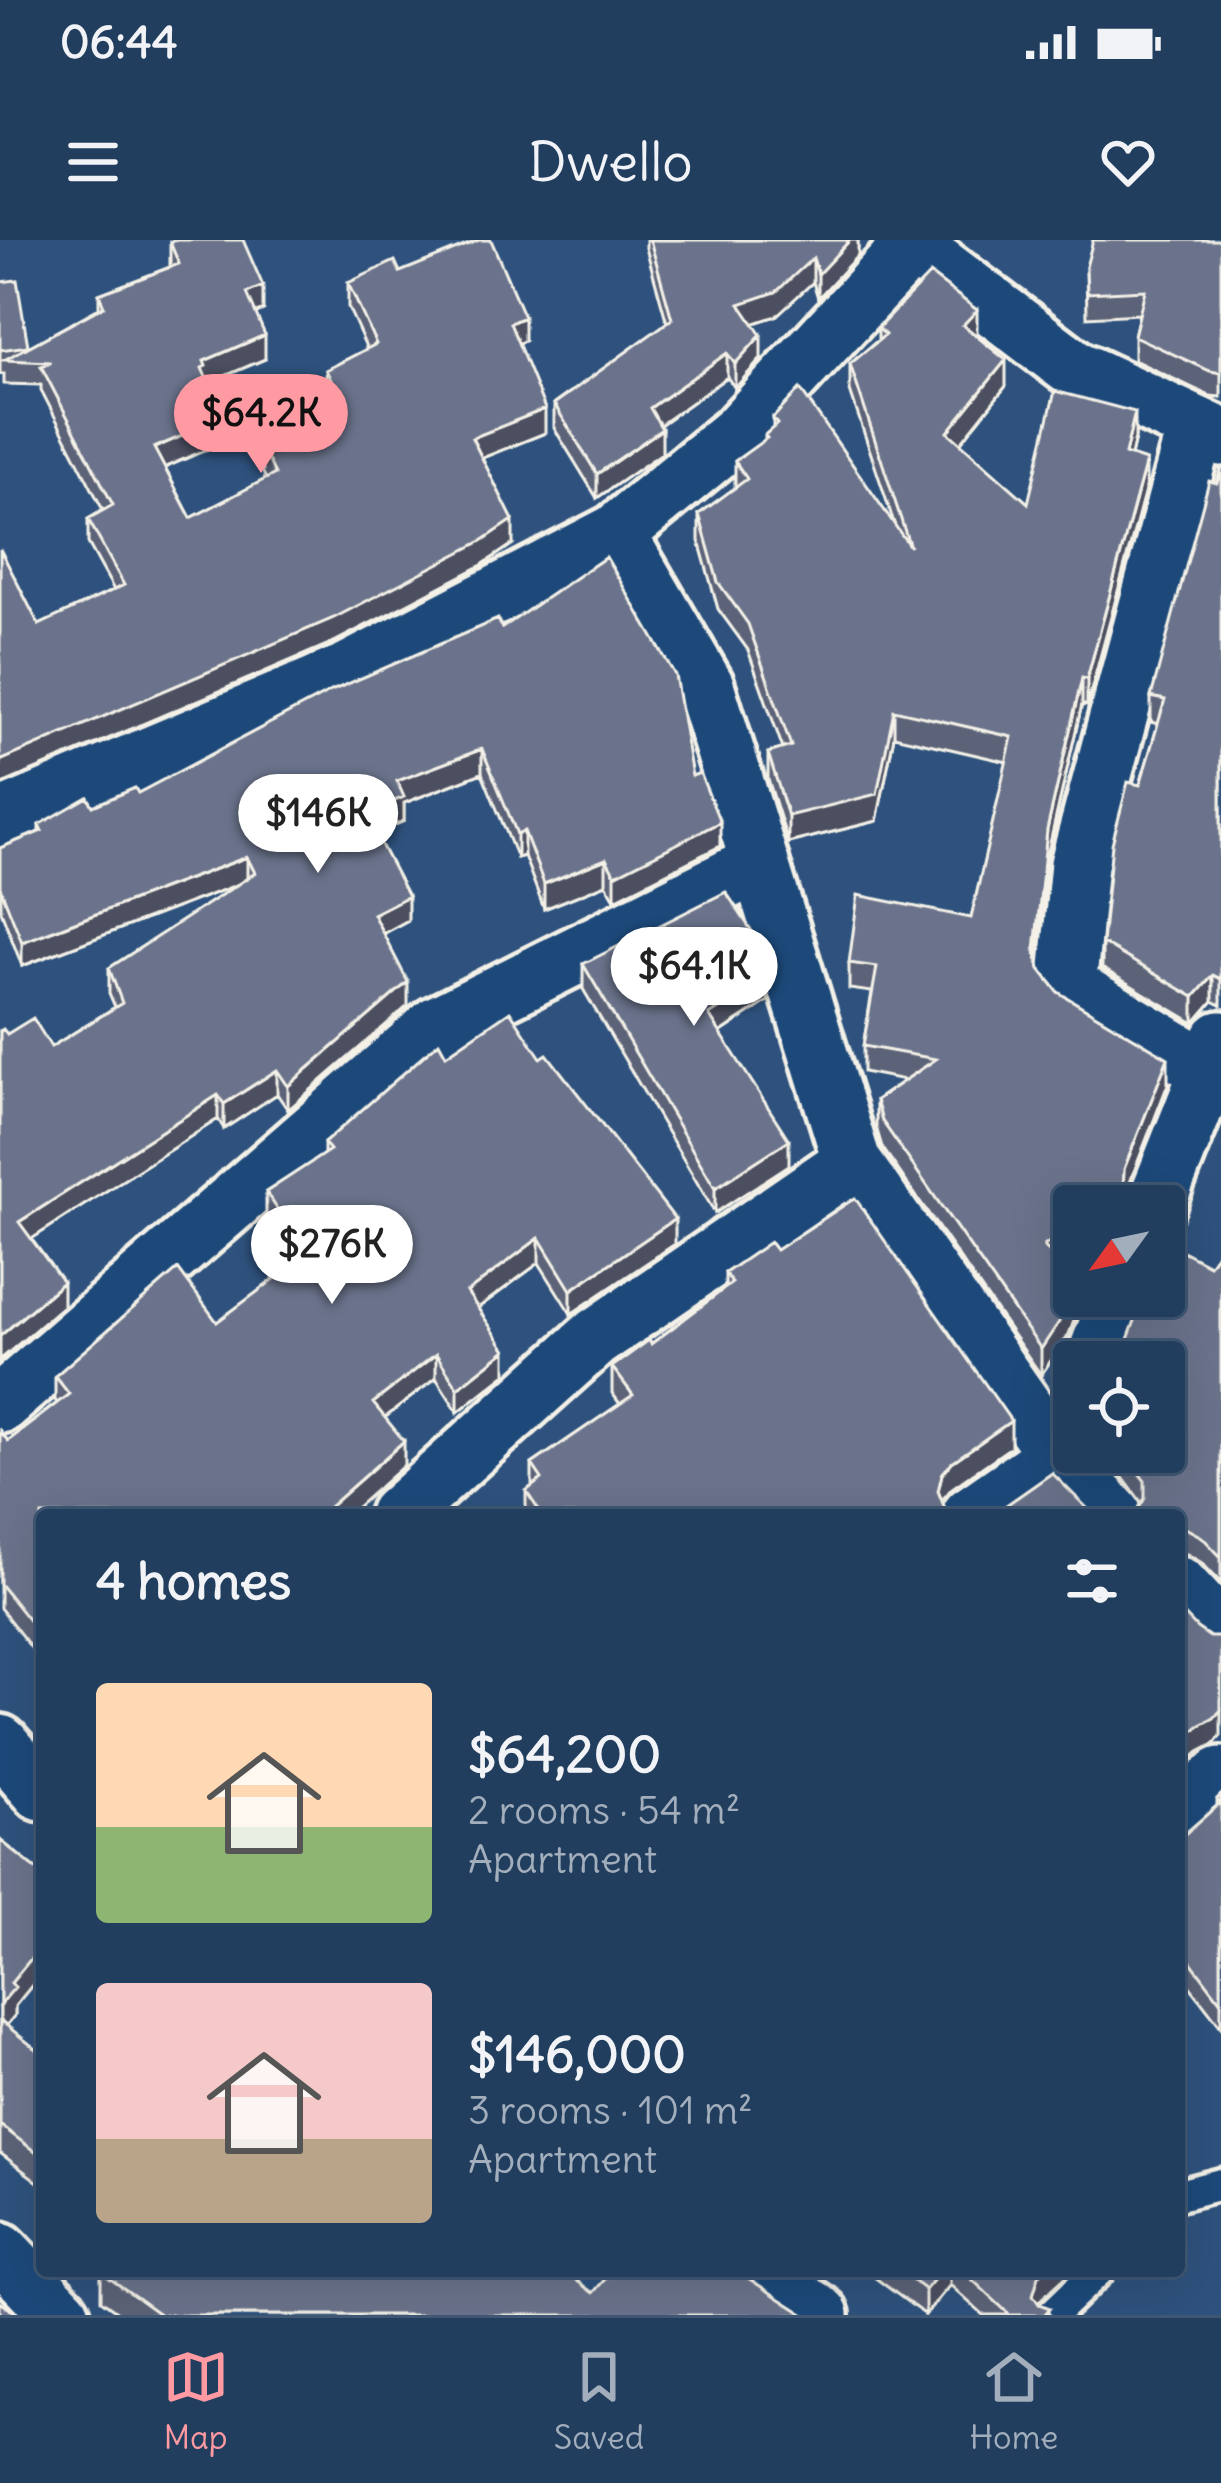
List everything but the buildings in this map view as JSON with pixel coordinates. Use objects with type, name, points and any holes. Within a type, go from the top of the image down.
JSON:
[{"type":"street","points":[[0,819],[348,672],[616,533],[739,431],[915,243],[1075,369],[1208,432],[1079,864],[1068,978],[1076,991],[1215,1055],[1163,1185]]},
{"type":"street","points":[[616,533],[705,686],[852,1162],[1053,1419]]},
{"type":"street","points":[[0,1404],[437,1025],[760,863]]},
{"type":"street","points":[[405,1509],[594,1340],[852,1162]]},
{"type":"street","points":[[977,1509],[1053,1444]]},
{"type":"street","points":[[1088,1473],[1109,1509]]},
{"type":"street","points":[[1185,1592],[1221,1631]]},
{"type":"street","points":[[0,1744],[36,1785]]},
{"type":"street","points":[[1185,1809],[1221,1776]]},
{"type":"street","points":[[0,2251],[61,2315]]},
{"type":"street","points":[[764,2277],[820,2315]]},
{"type":"lane","points":[[1185,2193],[1221,2184]]},
{"type":"lane","points":[[1052,2315],[1093,2277]]}]
